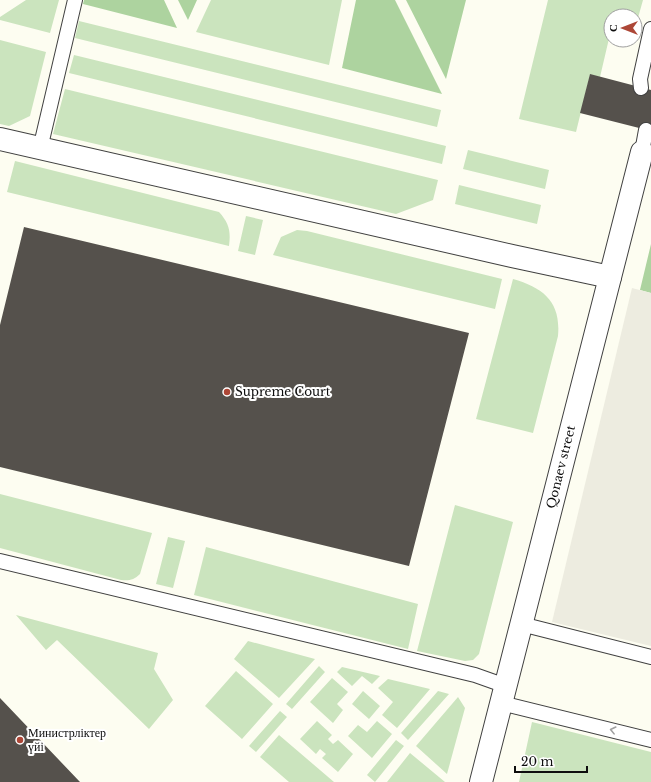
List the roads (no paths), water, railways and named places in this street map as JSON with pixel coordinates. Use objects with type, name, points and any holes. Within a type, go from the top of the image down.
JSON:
[{"type":"street","points":[[0,138],[40,149],[610,277]]},
{"type":"street","name":"Qonaev street","points":[[481,782],[642,152]]},
{"type":"lane","points":[[40,149],[75,0]]},
{"type":"lane","points":[[651,29],[640,83],[651,62]]},
{"type":"lane","points":[[642,152],[646,130]]},
{"type":"lane","points":[[0,561],[475,675],[503,695],[651,740]]},
{"type":"lane","points":[[521,624],[651,657]]},
{"type":"place","name":"Supreme Court","points":[[227,392]]},
{"type":"place","name":"Министрліктер үйі","points":[[20,740]]}]
